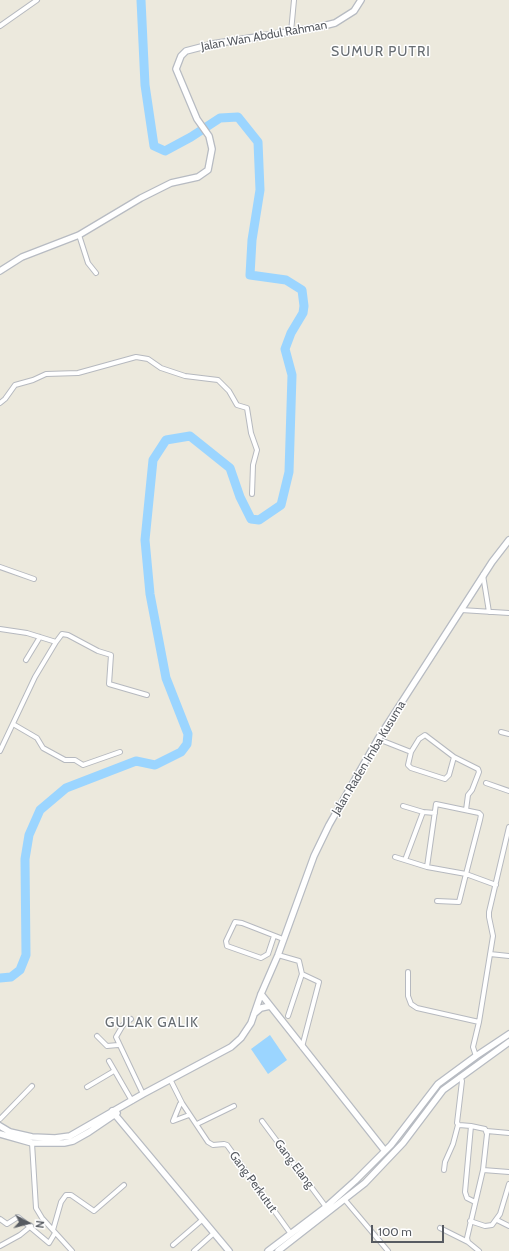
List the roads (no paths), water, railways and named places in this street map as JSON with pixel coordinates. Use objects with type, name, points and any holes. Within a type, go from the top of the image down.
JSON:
[{"type":"street","points":[[0,26],[37,0]]},
{"type":"street","points":[[291,32],[294,0]]},
{"type":"street","name":"Jalan Wan Abdul Rahman","points":[[0,271],[22,257],[79,235],[141,198],[171,183],[203,175],[208,170],[212,149],[209,136],[197,119],[176,69],[181,56],[186,52],[212,44],[291,32],[335,23],[354,10],[361,0]]},
{"type":"street","points":[[79,235],[88,263],[96,273]]},
{"type":"street","points":[[0,403],[6,399],[15,385],[33,380],[46,374],[78,372],[136,357],[148,359],[161,368],[185,376],[218,380],[229,391],[237,405],[247,408],[251,433],[257,450],[253,466],[252,494]]},
{"type":"street","name":"Jalan Raden Imba Kusuma","points":[[60,1141],[114,1113],[143,1094],[231,1047],[246,1032],[278,955],[282,939],[314,856],[329,824],[378,739],[483,575],[509,540]]},
{"type":"street","points":[[0,568],[34,579]]},
{"type":"street","points":[[483,575],[489,612]]},
{"type":"street","points":[[461,610],[509,613]]},
{"type":"street","points":[[0,629],[27,633],[56,642]]},
{"type":"street","points":[[0,751],[35,677],[62,634],[68,635],[98,651],[110,654],[112,656],[109,684],[147,695]]},
{"type":"street","points":[[26,660],[40,637]]},
{"type":"street","points":[[13,724],[38,738],[43,748],[65,760],[75,760],[83,765],[120,752]]},
{"type":"street","points":[[501,732],[509,734]]},
{"type":"street","points":[[454,757],[449,775],[445,779],[411,768],[408,765],[411,752],[419,739],[425,735],[454,757],[474,766],[479,772],[472,790],[468,795],[466,810]]},
{"type":"street","points":[[378,739],[411,752]]},
{"type":"street","points":[[486,783],[509,791]]},
{"type":"street","points":[[427,867],[436,806],[438,804],[479,813],[481,815],[459,902],[436,901]]},
{"type":"street","points":[[403,806],[423,812],[435,813]]},
{"type":"street","points":[[405,860],[423,812]]},
{"type":"street","points":[[476,1056],[474,1047],[493,936],[489,917],[509,827]]},
{"type":"street","points":[[395,857],[427,867],[466,874],[496,885]]},
{"type":"street","points":[[274,936],[268,954],[261,958],[227,946],[226,941],[235,922],[242,923],[282,939]]},
{"type":"street","points":[[490,954],[509,956]]},
{"type":"street","points":[[278,955],[299,961],[302,974],[288,1016]]},
{"type":"street","points":[[408,972],[408,996],[411,1004],[417,1008],[479,1022]]},
{"type":"street","points":[[302,974],[317,980],[319,985],[302,1047]]},
{"type":"street","points":[[261,994],[385,1151]]},
{"type":"street","points":[[254,1015],[261,1008],[270,1006]]},
{"type":"street","points":[[131,1019],[119,1031],[116,1037],[118,1045],[143,1094]]},
{"type":"street","points":[[278,1251],[347,1189],[385,1151],[400,1134],[438,1084],[487,1048],[509,1034]]},
{"type":"street","points":[[97,1036],[107,1046],[118,1045]]},
{"type":"street","points":[[268,1251],[291,1234],[299,1231],[345,1200],[365,1183],[406,1139],[444,1090],[509,1042]]},
{"type":"street","points":[[487,1048],[491,1054]]},
{"type":"street","points":[[109,1061],[132,1101]]},
{"type":"street","points":[[87,1087],[114,1071]]},
{"type":"street","points":[[444,1170],[445,1162],[453,1144],[458,1125],[457,1116],[462,1081],[460,1077]]},
{"type":"street","name":"Gang Perkutut","points":[[170,1079],[189,1115],[197,1124],[210,1144],[227,1145],[291,1234]]},
{"type":"street","points":[[0,1119],[32,1086]]},
{"type":"street","points":[[182,1103],[173,1121],[189,1115]]},
{"type":"street","points":[[197,1124],[234,1106]]},
{"type":"street","points":[[114,1113],[229,1251]]},
{"type":"street","name":"Gang Elang","points":[[262,1121],[326,1207]]},
{"type":"street","points":[[458,1125],[471,1126],[487,1131],[509,1133]]},
{"type":"street","points":[[0,1126],[10,1132],[60,1141]]},
{"type":"street","points":[[471,1126],[466,1192],[467,1198],[475,1202]]},
{"type":"street","points":[[468,1242],[470,1221],[483,1170],[487,1131]]},
{"type":"street","points":[[0,1134],[32,1143],[60,1141]]},
{"type":"street","points":[[400,1134],[406,1139]]},
{"type":"street","points":[[32,1143],[36,1208],[54,1232],[72,1251]]},
{"type":"street","points":[[483,1170],[509,1172]]},
{"type":"street","points":[[470,1221],[488,1226],[492,1225],[497,1220],[505,1201],[509,1184]]},
{"type":"street","points":[[0,1219],[7,1224],[18,1216],[49,1243],[54,1232],[61,1202],[66,1195],[71,1195],[94,1211],[124,1185]]},
{"type":"street","points":[[347,1189],[351,1194]]},
{"type":"street","points":[[345,1200],[388,1251]]},
{"type":"street","points":[[173,1245],[202,1220]]},
{"type":"street","points":[[497,1220],[509,1226]]},
{"type":"street","points":[[0,1246],[20,1235],[31,1226]]},
{"type":"street","points":[[440,1228],[468,1242],[479,1251]]},
{"type":"street","points":[[194,1251],[214,1233]]},
{"type":"water","points":[[270,1035],[287,1060],[268,1074],[251,1049]]},
{"type":"waterway","points":[[0,978],[11,977],[20,970],[26,955],[25,859],[29,835],[40,810],[66,788],[136,761],[155,765],[181,752],[187,744],[188,734],[166,678],[150,594],[145,540],[153,460],[166,440],[190,436],[230,468],[240,497],[251,519],[259,520],[281,505],[289,472],[292,375],[285,349],[291,333],[303,313],[304,306],[302,290],[286,280],[250,275],[252,240],[260,190],[258,142],[238,117],[220,118],[191,137],[165,151],[154,146],[145,85],[141,0]]},
{"type":"district","name":"SUMUR PUTRI","points":[[381,52]]},
{"type":"district","name":"GULAK GALIK","points":[[152,1023]]}]
